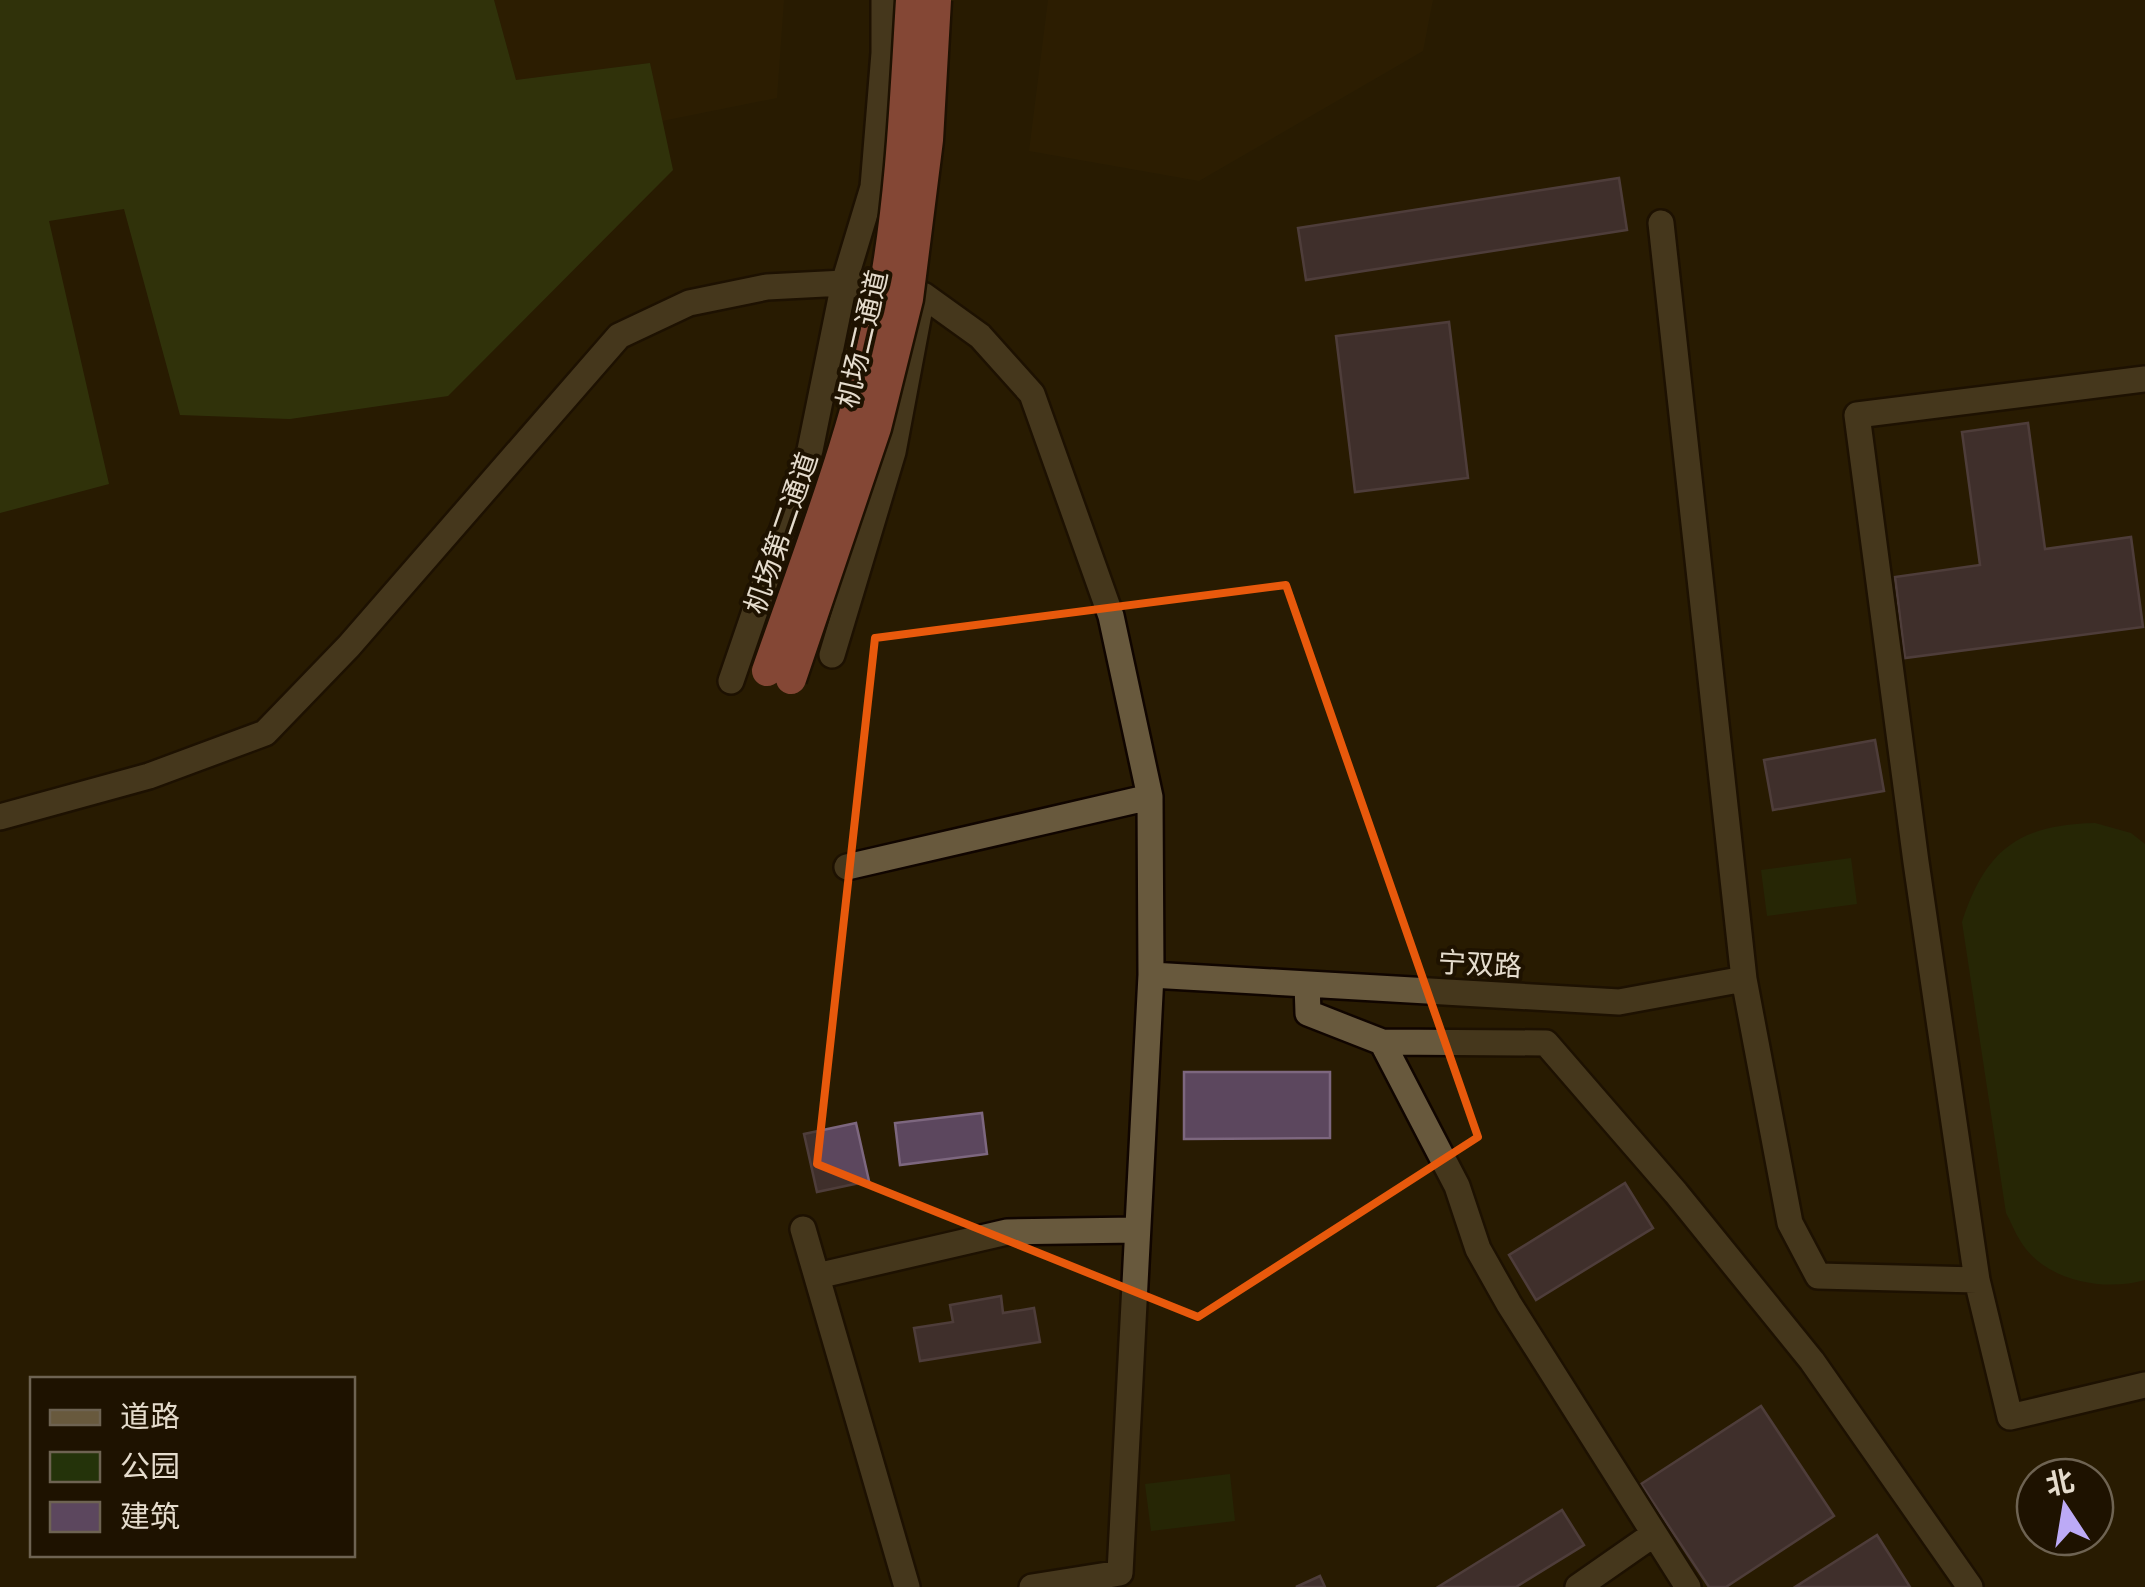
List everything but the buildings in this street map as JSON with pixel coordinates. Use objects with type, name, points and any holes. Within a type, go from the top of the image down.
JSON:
[{"type":"highway","name":"机场第二通道","points":[[779,675],[854,423],[884,293],[903,137],[911,0]]},
{"type":"highway","name":"机场二通道","points":[[779,675],[876,428],[908,299],[928,140],[939,0]]},
{"type":"street","points":[[731,681],[810,450],[844,282],[873,187],[884,53],[884,0]]},
{"type":"street","points":[[832,655],[892,452],[923,295],[936,187],[939,0]]},
{"type":"street","points":[[1662,223],[1744,979],[1790,1223],[1818,1276],[1977,1280]]},
{"type":"street","points":[[0,818],[149,776],[265,733],[349,646],[619,336],[689,303],[766,287],[844,282],[923,295],[980,336],[1032,394],[1111,616],[1150,796],[1151,975],[1120,1573],[1032,1587]]},
{"type":"street","points":[[2145,378],[1856,415],[1977,1280],[2010,1417],[2145,1385]]},
{"type":"street","points":[[846,867],[1150,796]]},
{"type":"street","name":"宁双路","points":[[1151,975],[1618,1002],[1744,979]]},
{"type":"street","points":[[1307,984],[1308,1013],[1382,1042],[1546,1043],[1812,1361],[1970,1587]]},
{"type":"street","points":[[1382,1042],[1458,1186],[1486,1263],[1688,1587]]},
{"type":"street","points":[[803,1229],[907,1587]]},
{"type":"street","points":[[817,1276],[1007,1232],[1136,1230]]},
{"type":"street","points":[[1578,1587],[1654,1534]]},
{"type":"highlighted area","points":[[1286,585],[1478,1137],[1198,1317],[817,1164],[875,638]]},
{"type":"shaded area","points":[[494,0],[784,0],[777,98],[662,121],[650,63],[516,80]]},
{"type":"shaded area","points":[[1048,0],[1433,0],[1423,51],[1199,181],[1029,151]]},
{"type":"green space","points":[[0,0],[494,0],[516,80],[650,63],[673,170],[448,396],[290,419],[180,415],[124,209],[49,221],[109,484],[0,513]]},
{"type":"green space","points":[[2095,823],[2131,833],[2145,844],[2145,1280],[2112,1285],[2077,1280],[2045,1266],[2021,1242],[2006,1213],[1962,922],[1982,876],[2009,846],[2046,829]]},
{"type":"green space","points":[[1851,858],[1857,904],[1767,916],[1761,870]]},
{"type":"green space","points":[[1230,1474],[1235,1521],[1151,1531],[1145,1484]]}]
